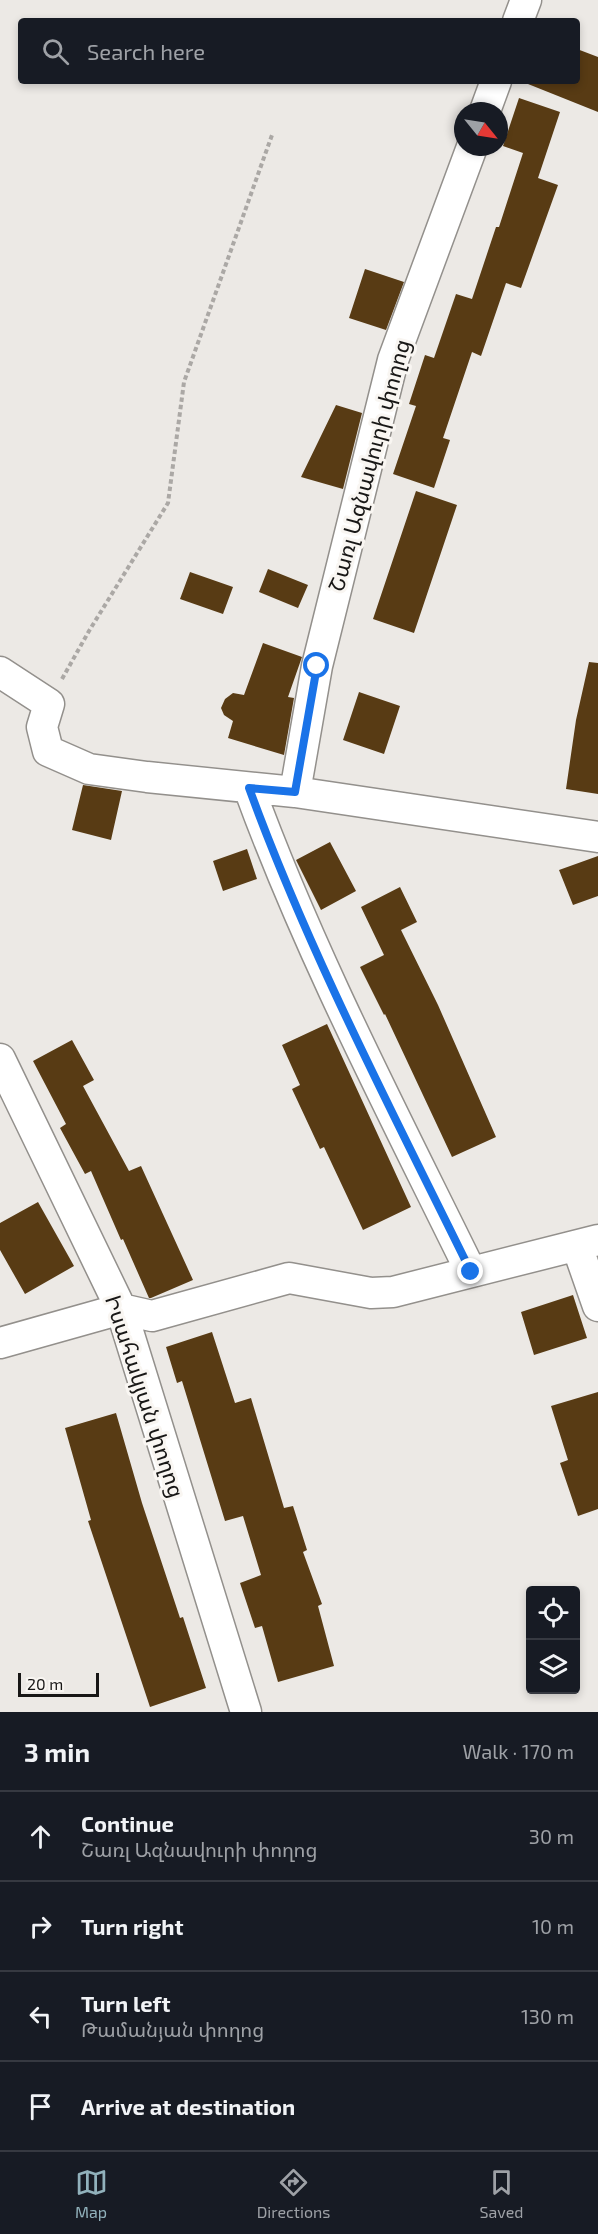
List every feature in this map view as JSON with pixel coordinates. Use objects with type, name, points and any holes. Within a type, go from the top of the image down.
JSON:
[{"type":"street","points":[[519,18],[526,0]]},
{"type":"street","points":[[488,102],[495,84]]},
{"type":"street","name":"Շառլ Ազնավուրի փողոց","points":[[295,792],[317,666],[393,360],[469,156]]},
{"type":"street","points":[[0,672],[49,704],[42,727],[48,750],[89,769],[295,792],[598,837]]},
{"type":"street","points":[[249,788],[271,849],[335,995],[471,1272]]},
{"type":"street","name":"Իսահակյան փողոց","points":[[0,1059],[121,1309],[246,1712]]},
{"type":"street","points":[[0,1343],[121,1309],[152,1316],[289,1278],[371,1293],[393,1292],[588,1243],[598,1306]]},
{"type":"path","points":[[49,704],[89,630],[168,503],[184,382],[272,135]]},
{"type":"building","points":[[580,50],[598,57],[598,112],[528,84],[580,84]]},
{"type":"building","points":[[519,98],[560,112],[538,178],[558,185],[521,288],[506,283],[481,356],[472,352],[443,438],[450,440],[434,488],[393,474],[416,406],[409,404],[425,355],[434,358],[456,294],[472,299],[496,227],[499,227],[523,153],[508,148],[508,131]]},
{"type":"building","points":[[365,269],[404,282],[386,330],[349,318]]},
{"type":"building","points":[[336,405],[362,413],[343,489],[301,477]]},
{"type":"building","points":[[416,491],[457,505],[414,633],[373,619]]},
{"type":"building","points":[[268,569],[308,585],[298,608],[259,592]]},
{"type":"building","points":[[190,572],[233,587],[223,614],[180,599]]},
{"type":"building","points":[[263,643],[302,657],[288,697],[294,698],[284,755],[228,738],[233,721],[224,715],[221,708],[225,699],[233,693],[244,695]]},
{"type":"building","points":[[589,662],[598,663],[598,794],[566,789],[576,720]]},
{"type":"building","points":[[359,692],[400,706],[384,754],[343,740]]},
{"type":"building","points":[[83,785],[122,791],[111,840],[72,830]]},
{"type":"building","points":[[330,842],[356,891],[321,910],[296,860]]},
{"type":"building","points":[[247,849],[257,879],[223,891],[213,861]]},
{"type":"building","points":[[598,856],[598,896],[573,905],[559,870]]},
{"type":"building","points":[[400,887],[417,922],[401,930],[438,1005],[496,1137],[452,1157],[385,1014],[360,967],[384,955],[361,907]]},
{"type":"building","points":[[327,1024],[411,1207],[363,1230],[324,1147],[320,1149],[292,1089],[300,1085],[282,1045]]},
{"type":"building","points":[[72,1040],[94,1080],[83,1086],[129,1171],[141,1166],[193,1280],[151,1298],[149,1298],[123,1239],[121,1240],[91,1171],[85,1174],[60,1128],[66,1124],[33,1061]]},
{"type":"building","points":[[38,1202],[74,1266],[25,1294],[0,1250],[0,1223]]},
{"type":"building","points":[[573,1295],[587,1338],[534,1355],[521,1312]]},
{"type":"building","points":[[212,1332],[235,1403],[251,1398],[284,1508],[293,1506],[307,1550],[303,1552],[322,1604],[318,1606],[334,1666],[278,1682],[262,1626],[255,1628],[240,1583],[261,1575],[243,1516],[225,1521],[182,1381],[177,1383],[166,1347]]},
{"type":"building","points":[[598,1392],[598,1509],[578,1516],[560,1463],[568,1460],[551,1406]]},
{"type":"building","points":[[116,1413],[142,1503],[206,1688],[150,1707],[88,1521],[91,1520],[65,1428]]},
{"type":"route","points":[[317,666],[295,792],[249,788],[271,849],[335,995],[471,1272]]}]
